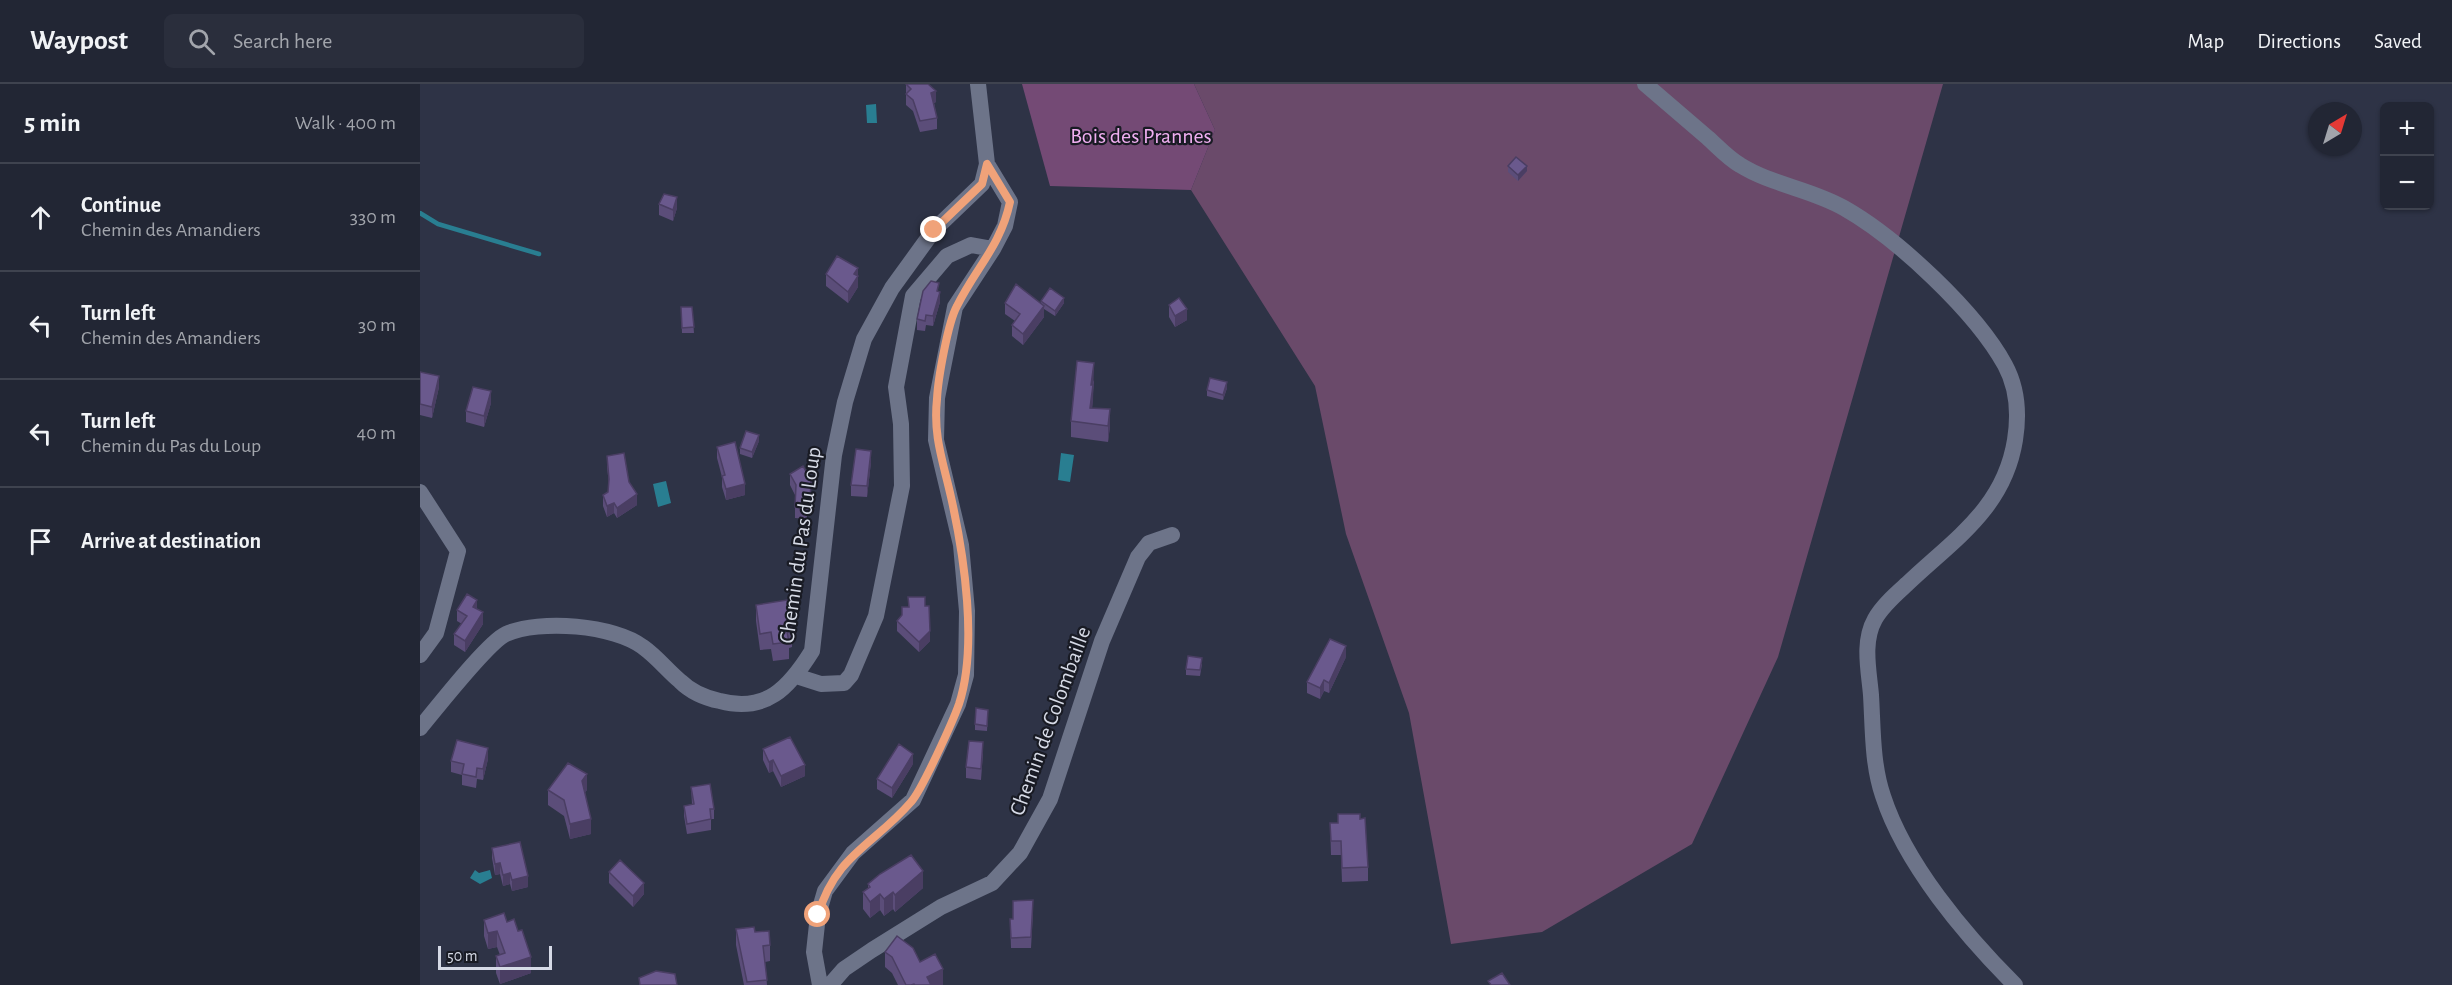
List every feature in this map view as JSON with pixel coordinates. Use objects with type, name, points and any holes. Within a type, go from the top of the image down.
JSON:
[{"type":"street","points":[[820,985],[814,952],[818,915],[825,891],[854,853],[913,800],[958,704],[966,675],[967,611],[961,544],[936,440],[937,398],[955,308],[1005,226],[1010,202],[987,164],[978,84]]},
{"type":"street","points":[[1645,84],[1738,164],[1768,179],[1804,190],[1844,208],[1884,237],[1968,314],[2006,366],[2015,392],[2019,418],[2014,446],[2002,484],[1983,515],[1893,597],[1875,619],[1868,638],[1868,660],[1876,764],[1888,811],[1910,852],[1938,895],[1989,958],[2015,985]]},
{"type":"street","name":"Chemin du Pas du Loup","points":[[420,728],[486,651],[504,634],[530,627],[567,627],[624,636],[643,646],[681,683],[704,698],[727,703],[757,704],[776,693],[796,676],[812,651],[834,455],[845,402],[864,339],[913,256],[934,230],[982,184],[987,164]]},
{"type":"street","points":[[796,676],[822,684],[844,683],[860,657],[876,616],[902,486],[901,424],[896,387],[914,296],[947,256],[971,245],[993,249]]},
{"type":"street","points":[[420,492],[458,551],[436,633],[420,655]]},
{"type":"street","name":"Chemin de Colombaille","points":[[830,985],[844,969],[872,950],[941,908],[992,883],[1020,854],[1050,799],[1102,641],[1138,556],[1149,543],[1172,535]]},
{"type":"shaded area","points":[[1194,84],[1943,84],[1778,657],[1692,844],[1542,932],[1451,944],[1409,713],[1346,534],[1315,386],[1191,190],[1215,130]]},
{"type":"green space","name":"Bois des Prannes","points":[[1022,84],[1194,84],[1215,130],[1191,190],[1050,186]]},
{"type":"water","points":[[876,104],[877,123],[867,123],[866,105]]},
{"type":"water","points":[[1061,453],[1074,455],[1070,482],[1058,480]]},
{"type":"water","points":[[666,481],[671,503],[658,507],[653,484]]},
{"type":"water","points":[[475,870],[479,873],[490,870],[492,878],[480,884],[470,878]]},
{"type":"building","points":[[906,84],[928,84],[936,91],[931,93],[937,118],[920,121],[913,100],[906,94],[911,89]]},
{"type":"building","points":[[1516,157],[1527,166],[1518,175],[1508,166]]},
{"type":"building","points":[[664,194],[677,197],[673,210],[659,204]]},
{"type":"building","points":[[837,256],[858,268],[854,274],[858,276],[848,292],[826,274]]},
{"type":"building","points":[[931,281],[939,283],[937,291],[940,292],[933,316],[926,315],[925,321],[917,319],[923,291]]},
{"type":"building","points":[[1016,284],[1044,306],[1023,334],[1012,325],[1020,314],[1005,303]]},
{"type":"building","points":[[1050,288],[1064,298],[1055,311],[1041,301]]},
{"type":"building","points":[[1179,298],[1187,309],[1175,316],[1169,305]]},
{"type":"building","points":[[681,307],[692,307],[694,327],[682,328]]},
{"type":"building","points":[[1077,361],[1094,363],[1090,408],[1110,409],[1108,426],[1071,421]]},
{"type":"building","points":[[420,372],[439,376],[432,407],[420,404]]},
{"type":"building","points":[[1210,378],[1227,382],[1223,395],[1207,390]]},
{"type":"building","points":[[473,387],[491,391],[484,416],[466,411]]},
{"type":"building","points":[[746,431],[759,435],[752,452],[740,448]]},
{"type":"building","points":[[735,442],[745,484],[726,489],[722,476],[725,475],[717,447]]},
{"type":"building","points":[[856,449],[871,451],[867,486],[851,485]]},
{"type":"building","points":[[624,453],[629,482],[637,494],[617,508],[614,503],[607,506],[603,495],[608,492],[607,456]]},
{"type":"building","points":[[803,466],[811,481],[810,501],[807,501],[807,508],[795,507],[796,485],[790,474]]},
{"type":"building","points":[[467,594],[477,600],[473,607],[483,612],[465,641],[454,634],[467,616],[457,610]]},
{"type":"building","points":[[908,597],[925,597],[925,606],[929,606],[930,631],[919,642],[897,621],[902,615],[902,607],[909,607]]},
{"type":"building","points":[[787,600],[792,631],[787,632],[789,642],[773,644],[771,632],[760,634],[756,605]]},
{"type":"building","points":[[1330,639],[1346,646],[1329,683],[1324,680],[1320,688],[1307,682]]},
{"type":"building","points":[[1188,656],[1202,658],[1200,670],[1186,669]]},
{"type":"building","points":[[976,708],[988,710],[987,726],[975,724]]},
{"type":"building","points":[[790,737],[805,765],[781,776],[773,760],[769,762],[763,749]]},
{"type":"building","points":[[457,740],[488,748],[483,769],[477,768],[476,777],[462,774],[464,764],[451,761]]},
{"type":"building","points":[[969,741],[983,742],[981,769],[966,767]]},
{"type":"building","points":[[899,744],[913,754],[892,788],[877,779]]},
{"type":"building","points":[[568,763],[587,774],[582,781],[591,819],[570,824],[564,800],[548,790]]},
{"type":"building","points":[[710,784],[714,809],[710,809],[711,819],[687,824],[684,806],[694,804],[691,787]]},
{"type":"building","points":[[1338,814],[1360,814],[1360,819],[1365,818],[1368,867],[1342,868],[1341,841],[1331,841],[1330,823],[1338,823]]},
{"type":"building","points":[[520,842],[528,876],[512,880],[510,873],[503,875],[500,863],[495,864],[492,848]]},
{"type":"building","points":[[911,855],[923,871],[895,895],[893,892],[884,899],[880,894],[870,902],[863,892],[870,887],[868,884]]},
{"type":"building","points":[[620,860],[644,883],[633,896],[609,872]]},
{"type":"building","points":[[1033,900],[1031,937],[1011,938],[1010,919],[1013,919],[1013,901]]},
{"type":"building","points":[[504,913],[507,922],[514,919],[518,931],[522,930],[531,957],[500,967],[496,956],[505,953],[497,931],[488,933],[484,920]]},
{"type":"building","points":[[754,927],[755,932],[769,931],[770,945],[763,946],[767,980],[747,982],[736,929]]},
{"type":"building","points":[[897,936],[913,948],[920,962],[935,954],[943,969],[927,977],[931,985],[906,985],[892,957],[885,952]]},
{"type":"building","points":[[656,971],[675,974],[677,985],[640,985],[639,978]]},
{"type":"building","points":[[1502,973],[1510,985],[1491,985],[1488,981]]},
{"type":"waterway","points":[[420,213],[438,224],[539,254]]},
{"type":"route","points":[[818,915],[825,891],[834,876],[854,853],[913,800],[958,704],[966,675],[967,611],[961,544],[936,440],[937,398],[955,308],[1005,226],[1010,202],[1003,186],[987,164],[982,184],[934,230]]}]
